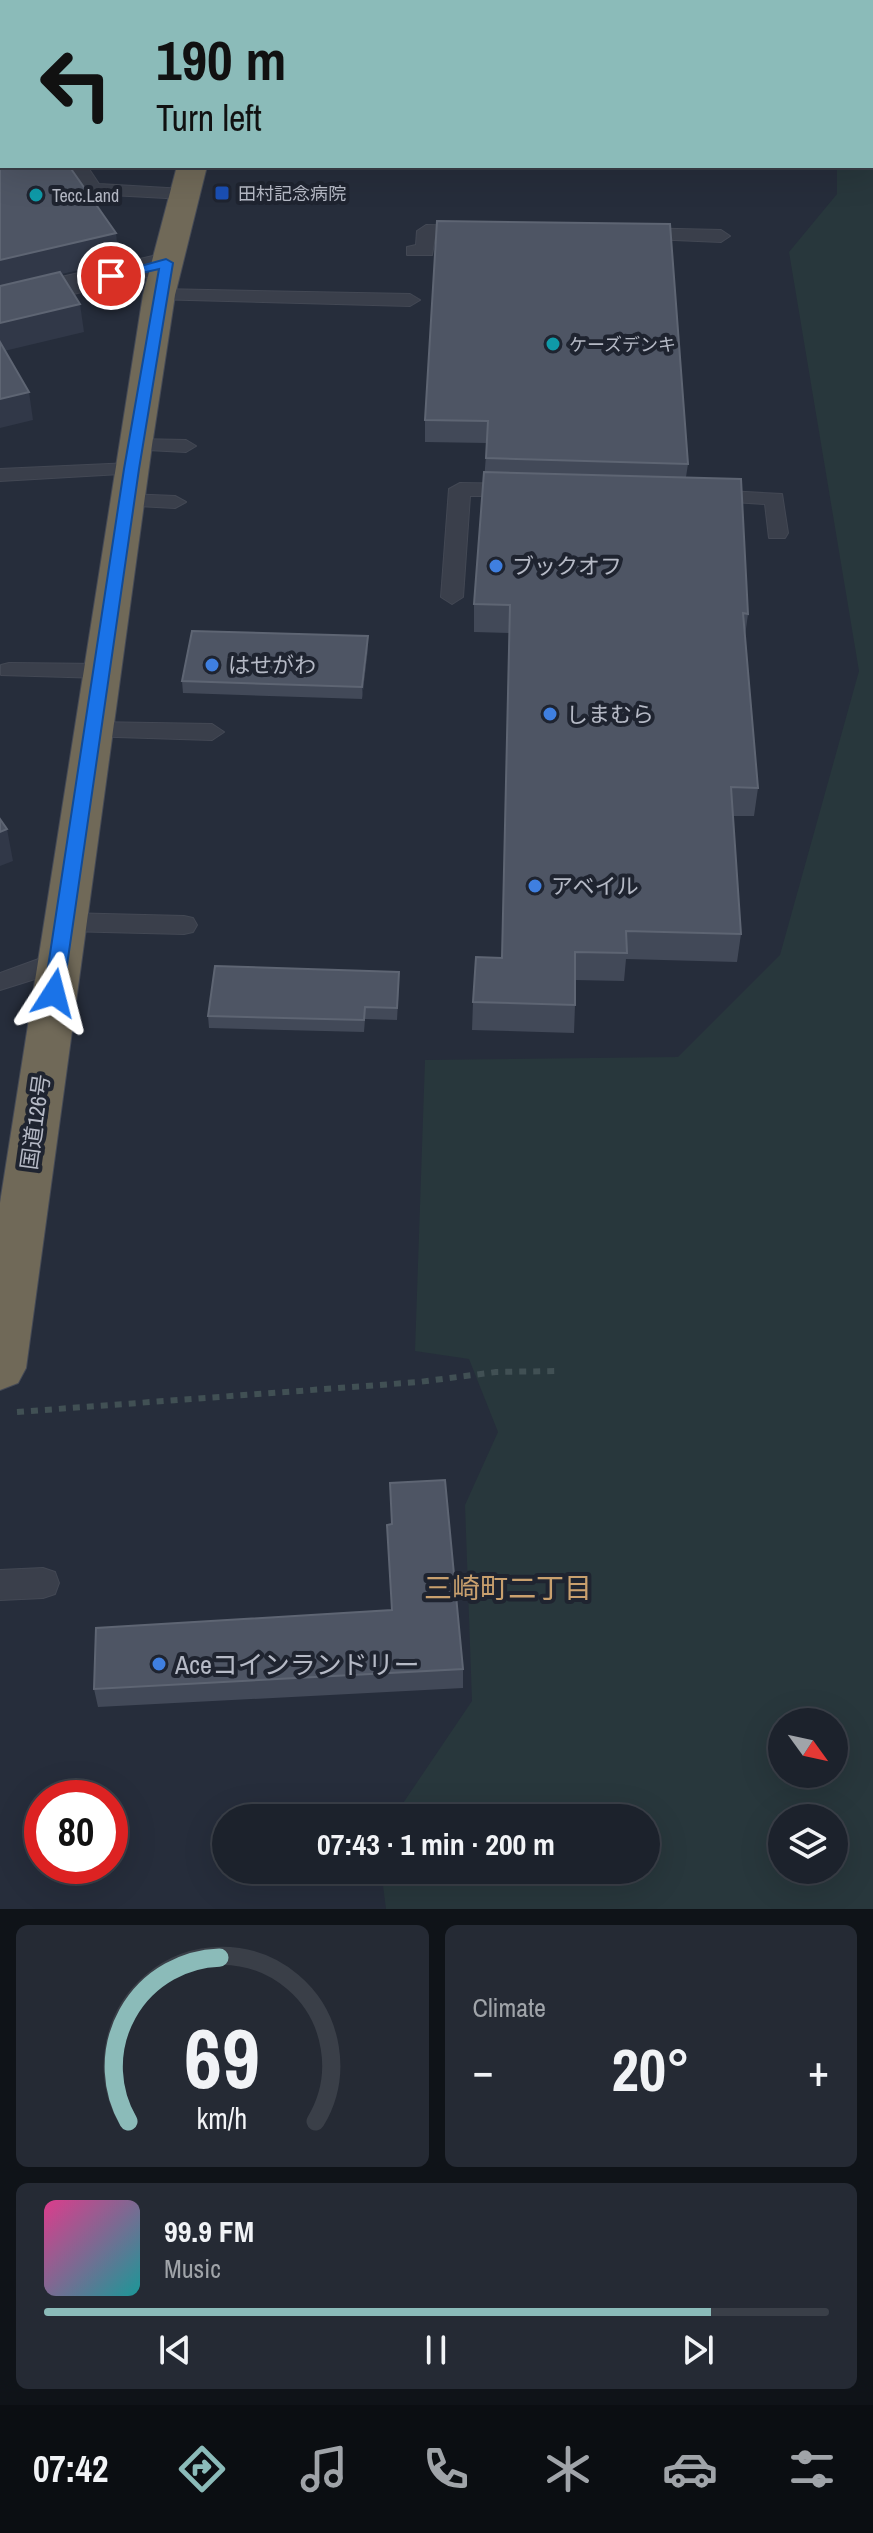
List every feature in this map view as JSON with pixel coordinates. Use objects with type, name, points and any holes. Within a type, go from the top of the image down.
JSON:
[{"type":"highway","name":"国道126号","points":[[0,1368],[131,471],[163,279],[188,180]]},
{"type":"street","points":[[0,301],[163,279]]},
{"type":"lane","points":[[79,168],[93,189],[188,180]]},
{"type":"lane","points":[[414,251],[425,251],[426,231],[488,232]]},
{"type":"lane","points":[[613,234],[721,236]]},
{"type":"lane","points":[[163,279],[410,300]]},
{"type":"lane","points":[[0,475],[131,471],[186,446]]},
{"type":"lane","points":[[131,471],[175,502]]},
{"type":"lane","points":[[452,597],[460,489],[543,491]]},
{"type":"lane","points":[[682,496],[775,498],[777,533]]},
{"type":"lane","points":[[9,670],[102,671]]},
{"type":"lane","points":[[93,730],[212,732]]},
{"type":"lane","points":[[65,922],[184,925]]},
{"type":"lane","points":[[4,982],[58,962]]},
{"type":"lane","points":[[0,1585],[43,1583]]},
{"type":"path","points":[[13,1413],[419,1382],[496,1372],[556,1371]]},
{"type":"shaded area","points":[[837,168],[873,168],[873,1909],[386,1909],[383,1884],[660,1884],[660,1804],[402,1804],[472,1701],[465,1505],[498,1432],[469,1359],[415,1351],[425,1060],[678,1057],[780,955],[859,671],[789,252],[837,194]]},
{"type":"building","name":"Tecc.Land","points":[[0,168],[70,168],[116,233],[0,260]]},
{"type":"building","name":"ケーズデンキ","points":[[437,221],[670,224],[688,464],[486,458],[488,421],[425,420]]},
{"type":"building","points":[[60,272],[80,304],[0,323],[0,286]]},
{"type":"building","points":[[0,342],[29,392],[0,399]]},
{"type":"building","points":[[484,472],[741,479],[748,614],[743,613],[758,788],[731,787],[741,934],[626,931],[627,953],[575,952],[575,1005],[473,1002],[476,957],[502,958],[510,605],[474,604]]},
{"type":"building","points":[[192,631],[368,636],[362,687],[182,681]]},
{"type":"building","points":[[0,819],[7,829],[0,832]]},
{"type":"building","points":[[215,966],[399,972],[397,1008],[365,1007],[364,1020],[208,1016]]},
{"type":"building","points":[[445,1480],[463,1669],[94,1689],[96,1628],[392,1610],[387,1525],[392,1524],[390,1483]]},
{"type":"place","name":"田村記念病院","points":[[222,193]]},
{"type":"place","name":"Tecc.Land","points":[[36,195]]},
{"type":"place","name":"ケーズデンキ","points":[[553,344]]},
{"type":"place","name":"ブックオフ","points":[[496,566]]},
{"type":"place","name":"はせがわ","points":[[212,665]]},
{"type":"place","name":"しまむら","points":[[550,714]]},
{"type":"place","name":"アベイル","points":[[535,886]]},
{"type":"place","name":"Aceコインランドリー","points":[[159,1664]]},
{"type":"district","name":"三崎町二丁目","points":[[508,1588]]},
{"type":"route","points":[[54,993],[131,469],[166,263],[111,276]]}]
